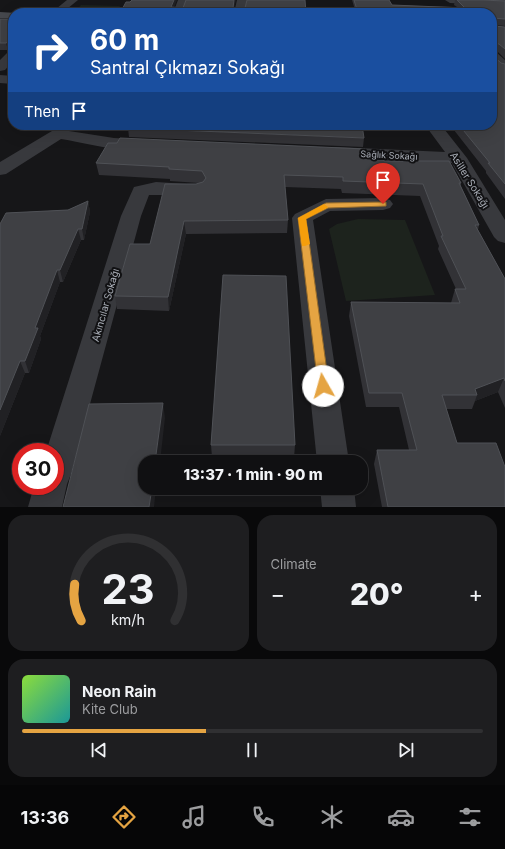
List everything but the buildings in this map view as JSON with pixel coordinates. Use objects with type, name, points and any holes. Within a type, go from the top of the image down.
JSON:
[{"type":"street","points":[[63,8],[73,0]]},
{"type":"street","points":[[441,0],[449,4],[505,3]]},
{"type":"street","points":[[0,67],[8,59]]},
{"type":"street","points":[[0,170],[60,130]]},
{"type":"street","points":[[65,130],[114,143],[157,144]]},
{"type":"street","name":"Asiller Sokağı","points":[[437,130],[458,158],[505,237]]},
{"type":"street","name":"Sağlık Sokağı","points":[[317,151],[458,158]]},
{"type":"street","name":"Akıncılar Sokağı","points":[[64,443],[131,216],[141,191],[156,188],[196,189]]},
{"type":"street","points":[[332,455],[302,218],[326,205],[383,204]]},
{"type":"street","points":[[45,507],[48,495]]},
{"type":"street","points":[[337,495],[339,507]]},
{"type":"shaded area","points":[[81,5],[120,6],[119,8],[78,8]]},
{"type":"shaded area","points":[[358,219],[405,220],[435,295],[346,301],[329,229],[337,224]]},
{"type":"slow traffic","points":[[305,244],[302,218],[324,207]]},
{"type":"route","points":[[323,386],[302,218],[326,205],[383,204]]}]
